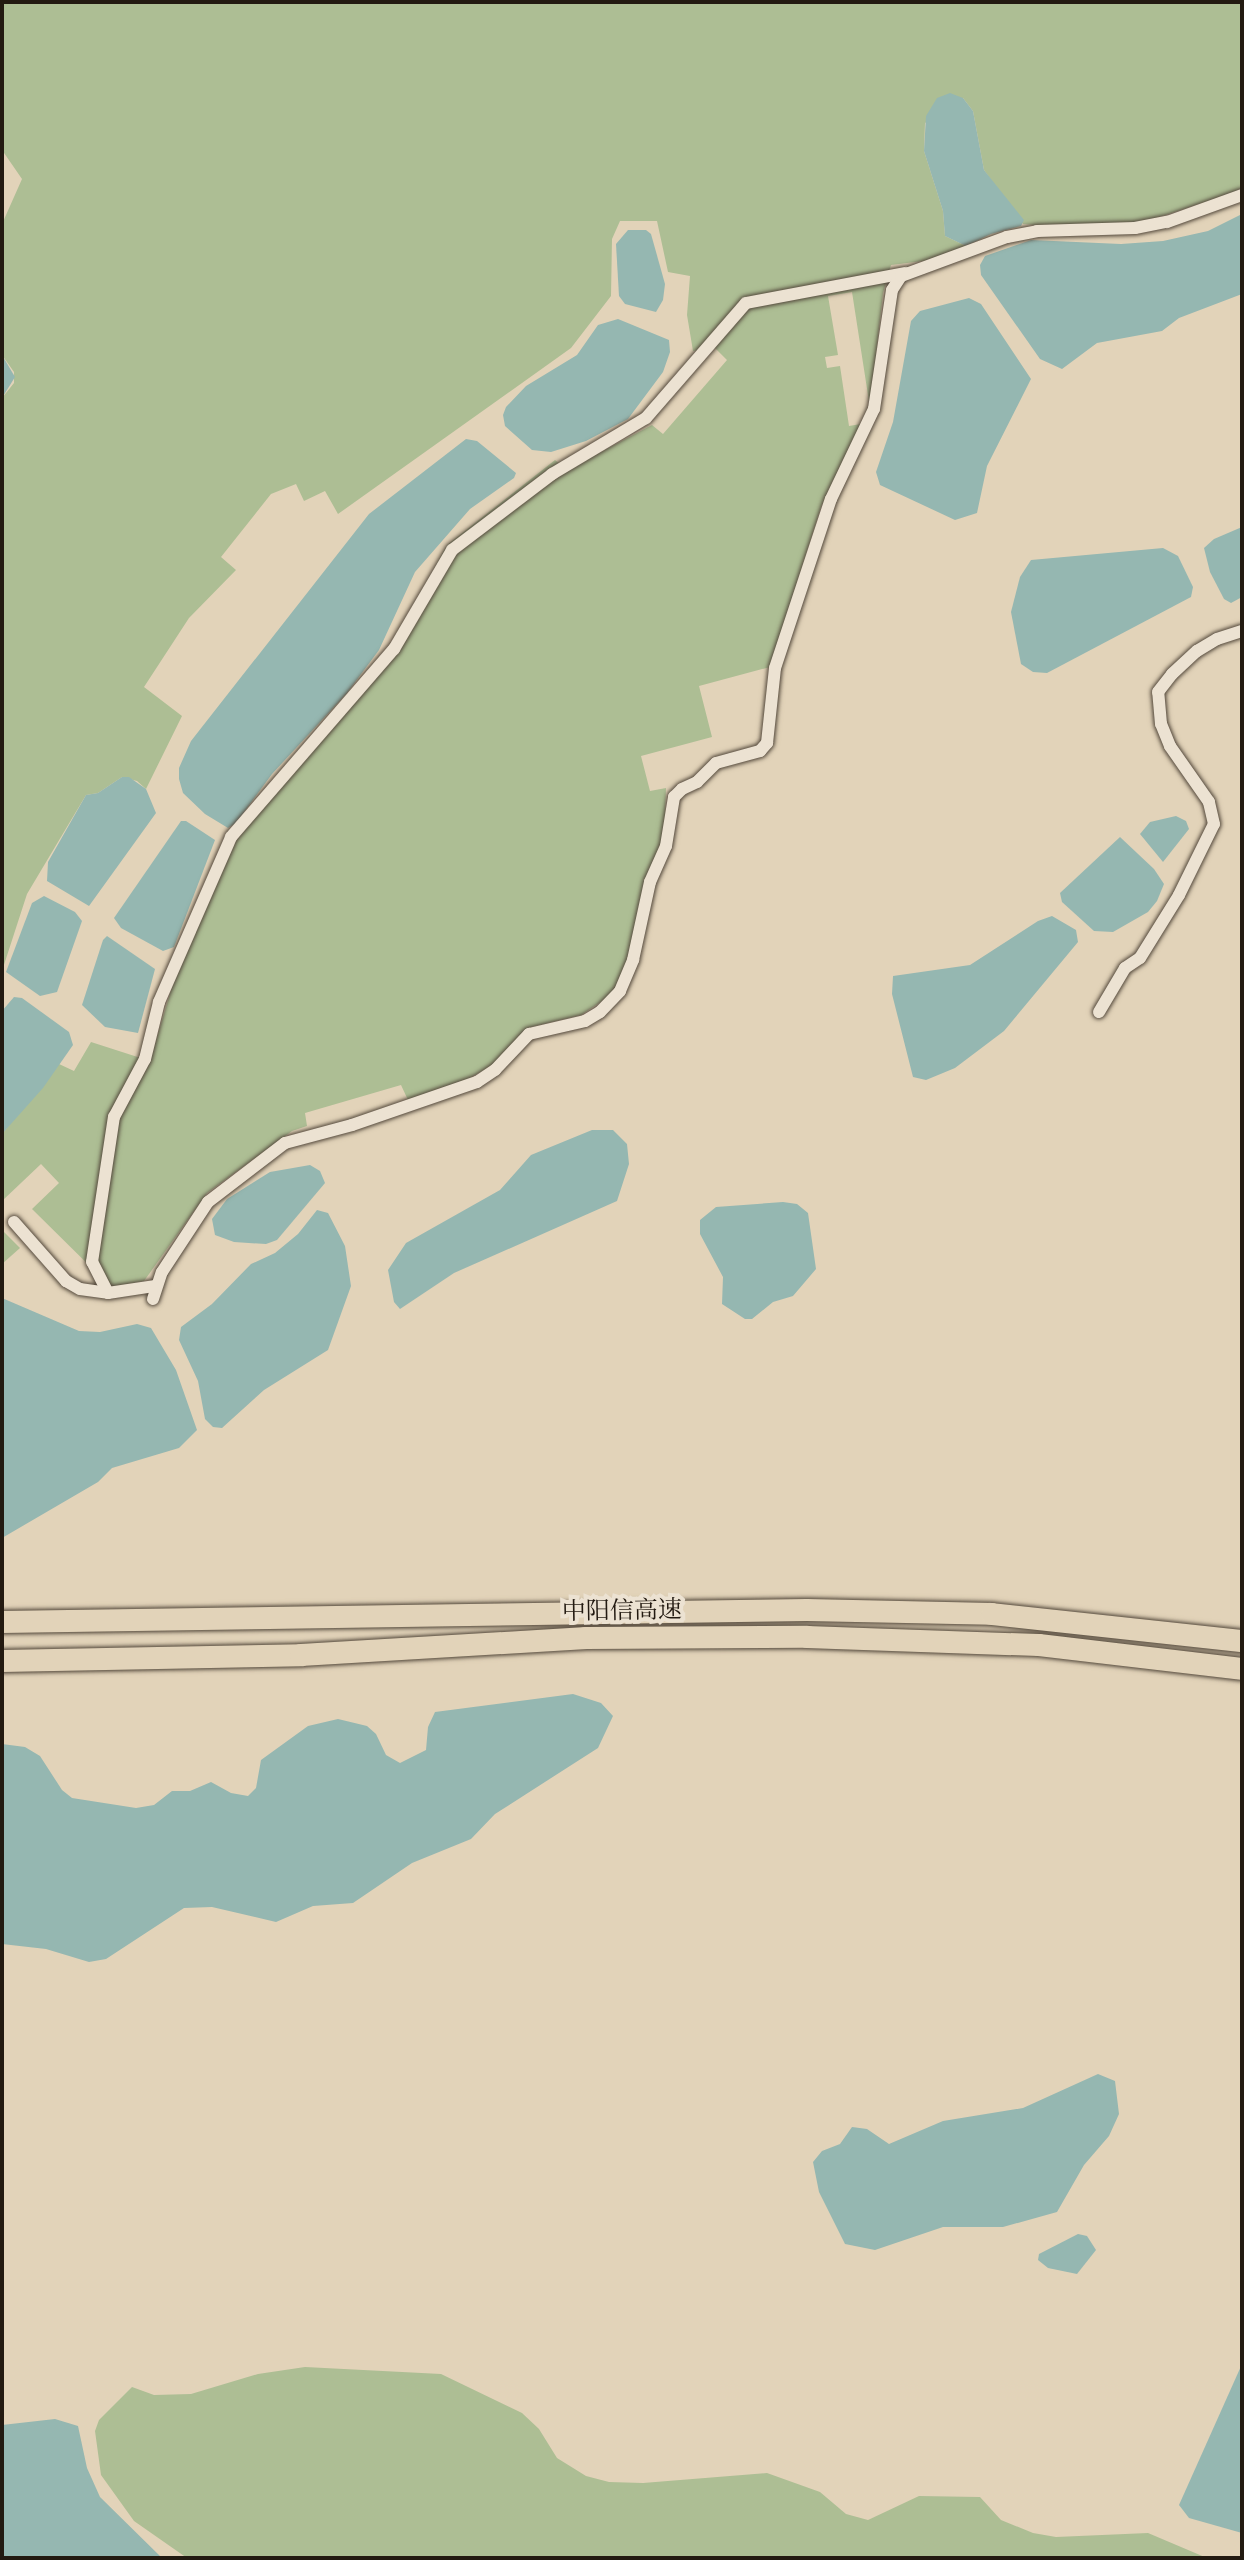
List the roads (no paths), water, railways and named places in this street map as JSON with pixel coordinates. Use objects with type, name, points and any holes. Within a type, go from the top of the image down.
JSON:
[{"type":"highway","name":"中阳信高速","points":[[2,1622],[586,1611],[924,1611],[1096,1622],[1242,1641]]},
{"type":"highway","name":"中阳信高速","points":[[2,1661],[301,1655],[586,1638],[793,1637],[1003,1642],[1242,1669]]},
{"type":"street","points":[[108,1293],[92,1262],[114,1117],[145,1059],[159,1002],[231,837],[394,649],[452,550],[552,474],[646,418],[746,303],[905,273],[1007,237],[1037,231],[1135,228],[1167,222],[1242,195]]},
{"type":"street","points":[[14,1222],[66,1281],[92,1293],[154,1292],[215,1193],[285,1143],[352,1125],[477,1082],[495,1070],[529,1034],[585,1021],[600,1012],[620,991],[633,960],[650,882],[666,846],[674,797],[697,782],[716,763],[760,751],[767,743],[775,668],[831,499],[874,409],[892,290],[905,273]]},
{"type":"street","points":[[1099,1012],[1125,968],[1140,958],[1171,907],[1214,824],[1209,802],[1170,746],[1161,724],[1158,692],[1197,651],[1217,639],[1242,631]]},
{"type":"water","points":[[950,93],[963,98],[973,111],[984,170],[1024,220],[1021,226],[991,234],[966,246],[945,236],[943,211],[924,151],[926,116],[937,98]]},
{"type":"water","points":[[1242,214],[1242,294],[1179,318],[1162,331],[1097,343],[1062,369],[1040,359],[981,275],[980,265],[985,256],[1031,240],[1121,244],[1163,241],[1208,231]]},
{"type":"water","points":[[628,230],[646,230],[651,234],[665,284],[663,300],[656,312],[625,304],[619,296],[616,244]]},
{"type":"water","points":[[969,298],[981,304],[1031,379],[987,466],[977,513],[955,520],[880,485],[876,472],[893,422],[911,321],[920,311]]},
{"type":"water","points":[[618,319],[669,340],[670,352],[663,372],[628,419],[586,441],[551,452],[532,450],[505,426],[503,415],[506,407],[526,386],[577,355],[598,325]]},
{"type":"water","points":[[2,355],[15,377],[2,398]]},
{"type":"water","points":[[466,439],[477,441],[516,473],[514,478],[470,509],[415,572],[379,650],[347,693],[272,774],[236,823],[228,828],[205,814],[183,793],[179,779],[179,768],[191,741],[369,514]]},
{"type":"water","points":[[1242,527],[1242,597],[1231,603],[1224,599],[1210,572],[1204,548],[1214,539]]},
{"type":"water","points":[[1163,548],[1178,556],[1193,587],[1191,597],[1047,673],[1033,672],[1021,664],[1011,612],[1020,577],[1031,560]]},
{"type":"water","points":[[122,777],[129,777],[146,789],[156,813],[89,906],[47,881],[48,862],[86,795],[98,793]]},
{"type":"water","points":[[1176,816],[1186,821],[1189,829],[1163,862],[1140,834],[1150,822]]},
{"type":"water","points":[[181,821],[186,821],[215,840],[174,947],[163,951],[121,928],[114,918]]},
{"type":"water","points":[[1120,837],[1154,869],[1164,884],[1148,912],[1113,932],[1094,931],[1062,902],[1060,893]]},
{"type":"water","points":[[44,896],[75,912],[82,921],[57,992],[40,996],[6,972],[32,903]]},
{"type":"water","points":[[1052,916],[1076,930],[1078,942],[1004,1031],[955,1068],[926,1080],[913,1077],[892,994],[893,976],[970,965],[1038,921]]},
{"type":"water","points":[[107,936],[155,969],[138,1033],[105,1027],[82,1005]]},
{"type":"water","points":[[14,997],[22,998],[69,1032],[73,1045],[43,1088],[2,1134],[2,1011]]},
{"type":"water","points":[[592,1130],[613,1130],[627,1144],[629,1164],[617,1201],[454,1273],[400,1309],[394,1302],[388,1270],[406,1243],[500,1190],[531,1155]]},
{"type":"water","points":[[310,1165],[320,1171],[325,1183],[277,1240],[266,1244],[234,1242],[215,1235],[212,1219],[227,1199],[270,1172]]},
{"type":"water","points":[[783,1202],[797,1204],[808,1213],[816,1269],[793,1296],[773,1302],[752,1319],[745,1319],[722,1304],[723,1277],[700,1234],[700,1220],[716,1207]]},
{"type":"water","points":[[317,1210],[328,1213],[345,1246],[351,1286],[328,1350],[264,1390],[222,1428],[213,1427],[205,1419],[198,1381],[179,1340],[181,1327],[212,1304],[251,1264],[275,1253],[298,1234]]},
{"type":"water","points":[[2,1298],[79,1331],[100,1332],[137,1324],[151,1328],[176,1370],[197,1430],[179,1448],[112,1468],[98,1482],[2,1538]]},
{"type":"water","points":[[573,1694],[601,1703],[613,1716],[598,1748],[495,1814],[471,1839],[412,1863],[353,1903],[313,1906],[276,1922],[212,1907],[184,1908],[106,1959],[89,1962],[46,1949],[2,1944],[2,1744],[25,1747],[40,1756],[62,1790],[72,1798],[136,1808],[154,1805],[172,1791],[190,1791],[211,1782],[231,1793],[248,1796],[256,1788],[261,1760],[308,1726],[338,1719],[367,1726],[376,1734],[386,1755],[400,1763],[426,1750],[428,1727],[435,1712]]},
{"type":"water","points":[[1098,2074],[1115,2081],[1119,2114],[1109,2136],[1084,2165],[1057,2212],[1003,2227],[943,2227],[875,2250],[845,2244],[819,2192],[813,2162],[822,2151],[840,2144],[852,2127],[867,2129],[889,2144],[943,2121],[1023,2108]]},
{"type":"water","points":[[1078,2234],[1087,2236],[1096,2250],[1077,2274],[1048,2268],[1038,2260],[1039,2254]]},
{"type":"water","points":[[1242,2364],[1242,2533],[1189,2518],[1179,2505]]},
{"type":"water","points":[[55,2419],[78,2426],[87,2468],[100,2497],[162,2558],[2,2558],[2,2425]]}]
